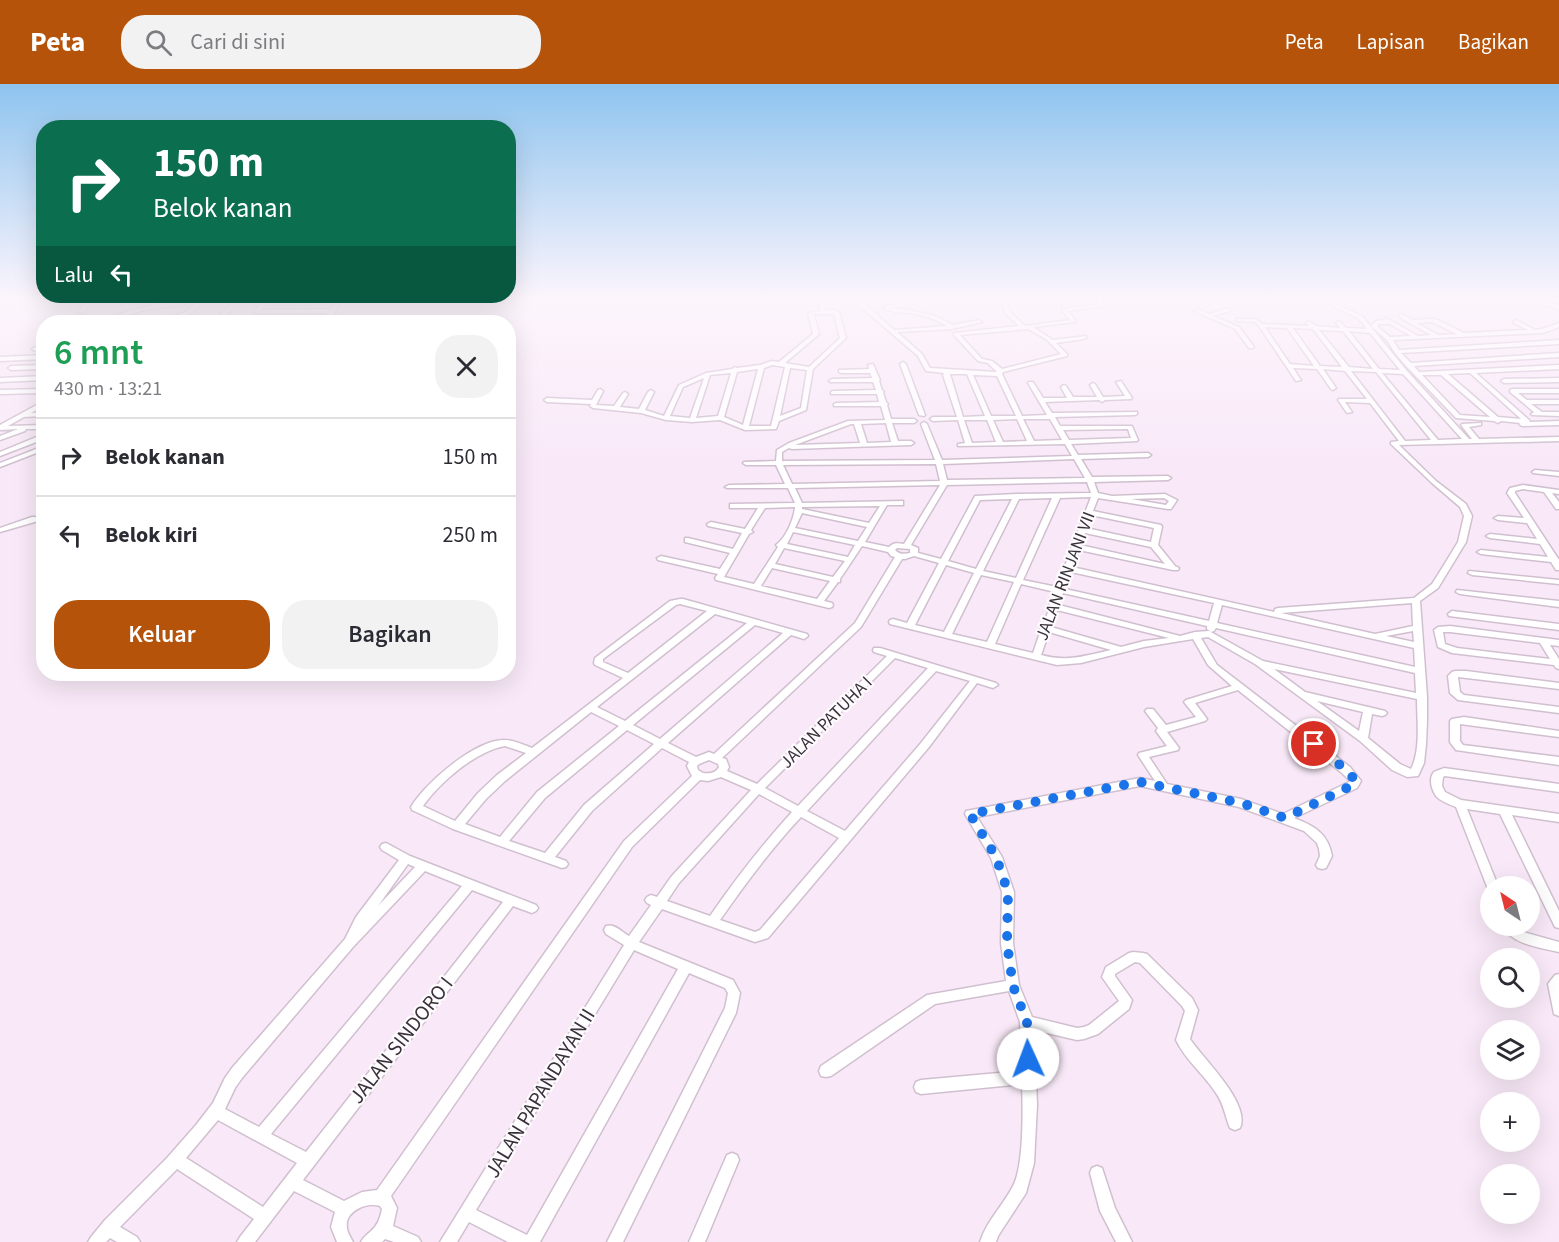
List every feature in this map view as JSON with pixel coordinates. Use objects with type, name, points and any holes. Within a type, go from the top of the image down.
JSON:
[{"type":"street","points":[[600,391],[593,406],[641,411],[666,418],[692,420],[721,418],[745,428],[774,428],[784,365],[797,352]]},
{"type":"street","points":[[776,420],[804,409],[810,369],[828,352]]},
{"type":"street","points":[[917,352],[928,370],[969,373],[1000,373],[1065,355],[1062,352]]},
{"type":"street","points":[[972,352],[980,360],[990,362],[1000,373],[1031,442]]},
{"type":"street","points":[[1279,352],[1298,380]]},
{"type":"street","points":[[1307,352],[1332,388]]},
{"type":"street","points":[[1333,352],[1403,442]]},
{"type":"street","points":[[1362,352],[1435,441]]},
{"type":"street","points":[[1388,352],[1467,441]]},
{"type":"street","points":[[1396,352],[1458,417],[1527,421],[1472,372]]},
{"type":"street","points":[[1496,352],[1525,369]]},
{"type":"street","points":[[1408,365],[1559,355]]},
{"type":"street","points":[[0,358],[36,357]]},
{"type":"street","points":[[20,358],[11,368],[36,367]]},
{"type":"street","points":[[666,418],[681,386],[708,374],[761,367],[772,363],[810,369]]},
{"type":"street","points":[[903,364],[922,415]]},
{"type":"street","points":[[1288,366],[1405,372]]},
{"type":"street","points":[[745,428],[761,367]]},
{"type":"street","points":[[1417,374],[1559,367]]},
{"type":"street","points":[[845,370],[873,368],[895,443]]},
{"type":"street","points":[[721,418],[735,369]]},
{"type":"street","points":[[948,372],[946,375],[958,418],[969,444]]},
{"type":"street","points":[[969,373],[1000,443]]},
{"type":"street","points":[[1443,373],[1497,421]]},
{"type":"street","points":[[692,420],[708,374]]},
{"type":"street","points":[[1496,375],[1519,392]]},
{"type":"street","points":[[0,380],[36,378]]},
{"type":"street","points":[[832,381],[877,380]]},
{"type":"street","points":[[1504,381],[1559,380]]},
{"type":"street","points":[[1041,400],[1129,398],[1119,382]]},
{"type":"street","points":[[1031,383],[1090,480],[1095,495]]},
{"type":"street","points":[[1093,385],[1102,400]]},
{"type":"street","points":[[1064,387],[1071,400]]},
{"type":"street","points":[[0,392],[36,391]]},
{"type":"street","points":[[641,411],[651,392]]},
{"type":"street","points":[[833,393],[881,392]]},
{"type":"street","points":[[1540,414],[1512,392],[1559,392]]},
{"type":"street","points":[[616,409],[626,394]]},
{"type":"street","points":[[547,400],[594,402]]},
{"type":"street","points":[[1349,412],[1341,400],[1371,402]]},
{"type":"street","points":[[1526,402],[1559,402]]},
{"type":"street","points":[[836,405],[885,404]]},
{"type":"street","points":[[0,428],[36,407]]},
{"type":"street","points":[[914,421],[914,417],[922,415],[933,419],[1135,413]]},
{"type":"street","points":[[21,415],[36,414]]},
{"type":"street","points":[[1527,414],[1559,414]]},
{"type":"street","points":[[756,587],[780,545],[792,530],[799,507],[779,462],[779,452],[783,447],[853,422],[914,421],[924,424],[933,419]]},
{"type":"street","points":[[853,422],[864,444]]},
{"type":"street","points":[[1477,441],[1464,425],[1559,423]]},
{"type":"street","points":[[907,545],[944,484],[939,462],[924,424]]},
{"type":"street","points":[[960,445],[1135,440],[1130,427],[1058,428]]},
{"type":"street","points":[[0,428],[36,428]]},
{"type":"street","points":[[0,438],[29,428]]},
{"type":"street","points":[[846,445],[861,436]]},
{"type":"street","points":[[0,454],[36,439]]},
{"type":"street","points":[[1266,612],[1416,600],[1431,590],[1440,579],[1462,542],[1468,516],[1463,506],[1393,445],[1403,442],[1559,439]]},
{"type":"street","points":[[783,447],[911,443]]},
{"type":"street","points":[[0,465],[36,451]]},
{"type":"street","points":[[746,463],[939,462],[1148,455]]},
{"type":"street","points":[[1535,472],[1559,474]]},
{"type":"street","points":[[729,487],[1168,478]]},
{"type":"street","points":[[1557,564],[1512,496],[1512,489],[1523,487],[1559,492]]},
{"type":"street","points":[[1547,491],[1559,507]]},
{"type":"street","points":[[909,627],[978,498],[1095,495],[1164,507],[1171,506],[1173,500],[1156,496],[1115,497]]},
{"type":"street","name":"JALAN RINJANI VII","points":[[1036,656],[1044,628],[1069,569],[1095,495]]},
{"type":"street","points":[[948,635],[1017,496]]},
{"type":"street","points":[[990,645],[1057,496]]},
{"type":"street","points":[[720,575],[749,532],[761,509],[900,503]]},
{"type":"street","points":[[819,602],[837,580],[884,505]]},
{"type":"street","points":[[799,507],[872,526]]},
{"type":"street","points":[[1090,513],[1158,527],[1154,545]]},
{"type":"street","points":[[1498,518],[1528,521]]},
{"type":"street","points":[[0,530],[35,519]]},
{"type":"street","points":[[711,524],[749,532]]},
{"type":"street","points":[[792,530],[891,550],[899,557],[914,554],[979,572],[1059,589],[1211,630],[1419,671]]},
{"type":"street","points":[[1077,547],[1175,568],[1154,545],[1083,530]]},
{"type":"street","points":[[1490,536],[1559,551]]},
{"type":"street","points":[[688,540],[735,552]]},
{"type":"street","points":[[780,545],[850,560]]},
{"type":"street","points":[[891,550],[895,545],[907,545],[915,550],[914,554]]},
{"type":"street","points":[[1481,552],[1557,564]]},
{"type":"street","points":[[717,758],[858,625],[899,557]]},
{"type":"street","points":[[661,558],[756,587],[829,605]]},
{"type":"street","points":[[769,565],[837,580]]},
{"type":"street","points":[[1069,569],[1218,603],[1377,635],[1418,646]]},
{"type":"street","points":[[1472,573],[1559,582]]},
{"type":"street","points":[[1460,592],[1559,604]]},
{"type":"street","points":[[1211,630],[1363,739],[1403,772],[1418,772],[1422,697],[1416,600]]},
{"type":"street","points":[[629,677],[598,663],[599,658],[676,602],[684,601],[804,636]]},
{"type":"street","points":[[1211,630],[1218,603]]},
{"type":"street","points":[[1053,606],[1179,638]]},
{"type":"street","points":[[457,826],[482,795],[532,752],[713,611]]},
{"type":"street","points":[[1452,614],[1559,627]]},
{"type":"street","points":[[501,843],[541,795],[752,622]]},
{"type":"street","points":[[892,622],[1057,662],[1081,660],[1211,630]]},
{"type":"street","points":[[1377,635],[1418,627]]},
{"type":"street","points":[[1044,628],[1120,650]]},
{"type":"street","points":[[1558,664],[1448,649],[1442,645],[1438,630],[1450,629],[1559,642]]},
{"type":"street","points":[[547,859],[583,813],[789,632]]},
{"type":"street","points":[[1195,635],[1203,646],[1208,661],[1346,770],[1356,781],[1353,785],[1285,818]]},
{"type":"street","points":[[1543,641],[1558,664]]},
{"type":"street","points":[[877,650],[993,685]]},
{"type":"street","name":"JALAN PATUHA I","points":[[656,902],[758,789],[893,655]]},
{"type":"street","points":[[1258,662],[1422,697]]},
{"type":"street","points":[[712,922],[747,872],[799,812],[934,667]]},
{"type":"street","points":[[1559,686],[1466,674],[1453,676],[1455,693],[1461,698],[1559,710]]},
{"type":"street","points":[[656,902],[755,937],[764,934],[925,745],[976,679]]},
{"type":"street","points":[[1164,729],[1202,719],[1189,702],[1239,687]]},
{"type":"street","points":[[1302,694],[1382,713]]},
{"type":"street","points":[[590,707],[695,761]]},
{"type":"street","points":[[1363,739],[1368,709]]},
{"type":"street","points":[[1150,711],[1164,729]]},
{"type":"street","points":[[1559,734],[1464,720],[1455,721],[1455,742],[1460,748],[1559,761]]},
{"type":"street","points":[[1163,786],[1143,755],[1174,748],[1161,731],[1164,729]]},
{"type":"street","points":[[532,752],[513,744],[503,743],[478,751],[467,757],[417,805],[419,810],[457,826],[562,864]]},
{"type":"street","points":[[721,773],[724,767],[722,762],[710,756],[695,761],[692,766],[693,772],[699,776],[706,778],[721,773],[758,789],[846,837]]},
{"type":"street","points":[[1559,788],[1444,772],[1438,775],[1436,788],[1440,795],[1460,804],[1559,819]]},
{"type":"street","points":[[381,1197],[628,844],[699,776]]},
{"type":"street","points":[[988,1242],[991,1232],[1021,1188],[1027,1163],[1029,1077],[1027,1022],[1013,986],[1007,943],[1008,892],[996,857],[970,814],[1140,782],[1241,803],[1308,828],[1322,841],[1326,856],[1322,865]]},
{"type":"street","points":[[1460,804],[1488,876]]},
{"type":"street","points":[[1504,810],[1559,923]]},
{"type":"street","points":[[386,847],[406,859],[532,908]]},
{"type":"street","points":[[349,943],[360,920],[406,859]]},
{"type":"street","points":[[96,1242],[176,1160],[216,1111],[227,1086],[349,943],[424,865]]},
{"type":"street","points":[[261,1135],[470,885]]},
{"type":"street","name":"JALAN SINDORO I","points":[[245,1242],[511,900]]},
{"type":"street","name":"JALAN PAPANDAYAN II","points":[[448,1242],[656,902]]},
{"type":"street","points":[[610,930],[631,944],[729,984],[735,993],[731,1009],[615,1242]]},
{"type":"street","points":[[1520,936],[1559,947]]},
{"type":"street","points":[[1027,1022],[1077,1034],[1093,1030],[1124,1005],[1126,1000],[1108,977],[1110,971],[1133,957],[1143,958],[1187,1002],[1192,1010],[1183,1040],[1202,1066],[1221,1085],[1231,1102],[1235,1123]]},
{"type":"street","points":[[532,1242],[686,967]]},
{"type":"street","points":[[1559,979],[1554,984],[1559,1010]]},
{"type":"street","points":[[826,1071],[932,999],[1013,986]]},
{"type":"street","points":[[921,1087],[1029,1077]]},
{"type":"street","points":[[216,1111],[307,1161]]},
{"type":"street","points":[[176,1160],[265,1217]]},
{"type":"street","points":[[697,1242],[732,1160]]},
{"type":"street","points":[[1097,1173],[1108,1211],[1124,1242]]},
{"type":"street","points":[[292,1182],[346,1210]]},
{"type":"street","points":[[345,1242],[340,1235],[340,1223],[346,1210],[357,1200],[369,1195],[381,1197],[388,1205],[389,1217],[383,1230],[369,1242]]},
{"type":"street","points":[[467,1213],[524,1242]]},
{"type":"street","points":[[108,1229],[132,1242]]},
{"type":"street","points":[[383,1230],[413,1242]]},
{"type":"route","points":[[1028,1059],[1027,1022],[1013,986],[1007,943],[1010,903],[1008,892],[996,857],[981,836],[970,814],[1140,782],[1241,803],[1285,818],[1353,785],[1356,781],[1314,744]]}]
